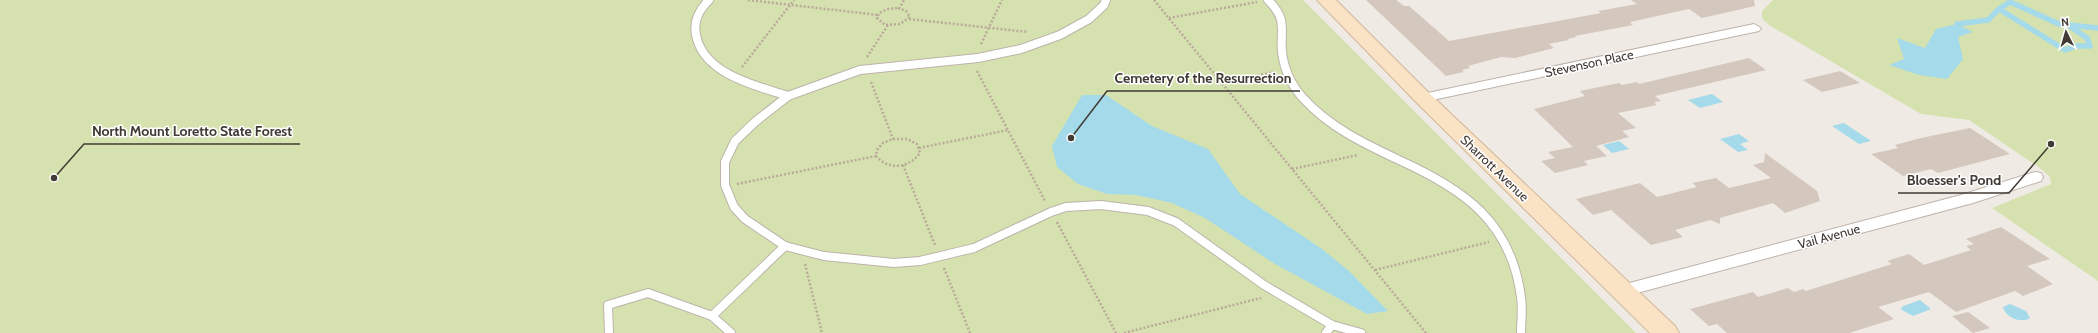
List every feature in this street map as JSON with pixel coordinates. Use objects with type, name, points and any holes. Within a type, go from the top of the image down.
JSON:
[{"type":"street","name":"Sharrott Avenue","points":[[1326,0],[1423,98],[1666,333]]},
{"type":"street","name":"Stevenson Place","points":[[1423,98],[1754,28]]},
{"type":"street","name":"Vail Avenue","points":[[1622,291],[1967,199],[2035,177]]},
{"type":"lane","points":[[709,0],[699,11],[694,27],[696,41],[702,54],[717,67],[735,76],[788,96]]},
{"type":"lane","points":[[1106,0],[1104,5],[1089,19],[1060,35],[1021,49],[978,58],[860,70],[823,82],[788,96],[755,122],[735,141],[725,162],[725,185],[734,207],[745,219],[785,246],[824,256],[870,262],[920,261],[974,248],[1051,212],[1066,207],[1118,206],[1148,211],[1176,222],[1264,285],[1332,325],[1361,333]]},
{"type":"lane","points":[[1264,1],[1281,16],[1284,26],[1282,52],[1285,67],[1292,83],[1303,98],[1322,116],[1345,133],[1430,176],[1458,192],[1479,208],[1500,236],[1512,262],[1521,292],[1521,333]]},
{"type":"lane","points":[[712,316],[785,246]]},
{"type":"lane","points":[[609,333],[608,305],[648,293],[712,316],[731,333]]},
{"type":"lane","points":[[1326,333],[1332,325]]},
{"type":"path","points":[[748,0],[878,15],[888,9],[899,9],[907,11],[909,14],[909,19]]},
{"type":"path","points":[[739,70],[794,0]]},
{"type":"path","points":[[899,9],[904,0]]},
{"type":"path","points":[[979,47],[1002,0]]},
{"type":"path","points":[[1154,0],[1426,333]]},
{"type":"path","points":[[1168,18],[1264,1]]},
{"type":"path","points":[[878,15],[878,21],[888,25],[900,24],[909,19],[1032,33]]},
{"type":"path","points":[[867,58],[888,25]]},
{"type":"path","points":[[976,70],[1047,205]]},
{"type":"path","points":[[1222,83],[1277,72]]},
{"type":"path","points":[[870,81],[893,139]]},
{"type":"path","points":[[919,148],[1008,130]]},
{"type":"path","points":[[893,139],[907,139],[913,141],[919,148],[920,153],[918,157],[903,165],[885,164],[876,156],[876,149],[880,145],[893,139]]},
{"type":"path","points":[[1292,169],[1360,154]]},
{"type":"path","points":[[736,184],[876,156]]},
{"type":"path","points":[[903,165],[937,249]]},
{"type":"path","points":[[1055,219],[1116,333]]},
{"type":"path","points":[[1375,270],[1490,242]]},
{"type":"path","points":[[804,261],[822,333]]},
{"type":"path","points":[[942,264],[970,333]]},
{"type":"path","points":[[1124,333],[1266,297]]},
{"type":"green space","points":[[0,0],[1303,0],[1636,333],[0,333]]},
{"type":"green space","points":[[1773,0],[2098,0],[2098,281],[1992,208],[2051,184],[2050,177],[2040,168],[1969,120],[1921,114],[1769,25],[1762,18],[1762,11]]},
{"type":"water","points":[[1957,24],[1973,32],[1958,37],[1963,59],[1947,79],[1919,75],[1889,65],[1904,59],[1897,38],[1925,48],[1936,29]]},
{"type":"water","points":[[1712,94],[1723,102],[1700,108],[1688,100]]},
{"type":"water","points":[[1082,95],[1106,95],[1152,126],[1208,149],[1240,194],[1322,249],[1349,271],[1388,311],[1367,314],[1275,264],[1205,218],[1172,203],[1136,195],[1107,194],[1078,184],[1057,167],[1052,146]]},
{"type":"water","points":[[1844,123],[1871,141],[1859,144],[1832,126]]},
{"type":"water","points":[[1739,134],[1749,141],[1740,144],[1748,150],[1738,152],[1720,139]]},
{"type":"water","points":[[1619,141],[1629,149],[1612,153],[1603,145]]},
{"type":"water","points":[[1920,300],[1931,309],[1913,316],[1900,309],[1903,308],[1901,307]]},
{"type":"water","points":[[2010,304],[2026,311],[2030,318],[2026,320],[2018,320],[2007,314],[2003,307]]},
{"type":"building","points":[[1366,0],[1396,0],[1404,6],[1409,6],[1449,41],[1601,13],[1598,11],[1637,4],[1631,0],[1754,0],[1755,6],[1702,18],[1689,9],[1630,22],[1633,25],[1575,36],[1576,37],[1567,39],[1569,40],[1549,44],[1554,48],[1515,58],[1501,57],[1468,66],[1470,68],[1462,70],[1464,72],[1446,76]]},
{"type":"building","points":[[1749,58],[1766,70],[1655,96],[1661,101],[1654,102],[1657,105],[1618,113],[1636,128],[1622,131],[1629,137],[1596,146],[1607,156],[1584,161],[1588,165],[1555,173],[1541,161],[1555,158],[1548,152],[1573,147],[1534,109],[1585,96],[1580,91],[1619,83],[1622,85],[1637,82],[1639,84]]},
{"type":"building","points":[[1840,71],[1860,83],[1822,92],[1803,80]]},
{"type":"building","points":[[1970,128],[2010,154],[1938,173],[1931,169],[1903,176],[1871,154],[1898,148],[1895,145],[1921,138]]},
{"type":"building","points":[[1765,153],[1817,191],[1820,201],[1785,213],[1773,203],[1720,218],[1720,224],[1710,220],[1675,230],[1683,237],[1651,245],[1611,210],[1593,215],[1576,199],[1640,183],[1657,197],[1697,187],[1692,183],[1716,178],[1729,188],[1771,178],[1753,165],[1764,162]]},
{"type":"building","points":[[2001,227],[2050,259],[2027,266],[2053,284],[2023,296],[2015,291],[1956,312],[1929,292],[1878,307],[1894,319],[1849,333],[1727,333],[1717,324],[1709,326],[1690,309],[1753,292],[1758,297],[1788,288],[1794,292],[1803,289],[1806,291],[1892,264],[1887,261],[1909,254],[1924,265],[1971,250],[1966,246],[1974,244],[1966,239]]},
{"type":"building","points":[[1968,312],[1990,328],[1973,333],[1952,316]]},
{"type":"waterway","points":[[1999,9],[2010,2],[2059,24],[2098,28]]},
{"type":"waterway","points":[[1957,24],[1988,20],[1999,9]]},
{"type":"waterway","points":[[1999,9],[2065,50],[2076,46],[2090,46],[2087,38],[2068,25]]},
{"type":"place","name":"Cemetery of the Resurrection","points":[[1071,138]]},
{"type":"place","name":"Bloesser's Pond","points":[[2051,144]]},
{"type":"place","name":"North Mount Loretto State Forest","points":[[54,178]]}]
